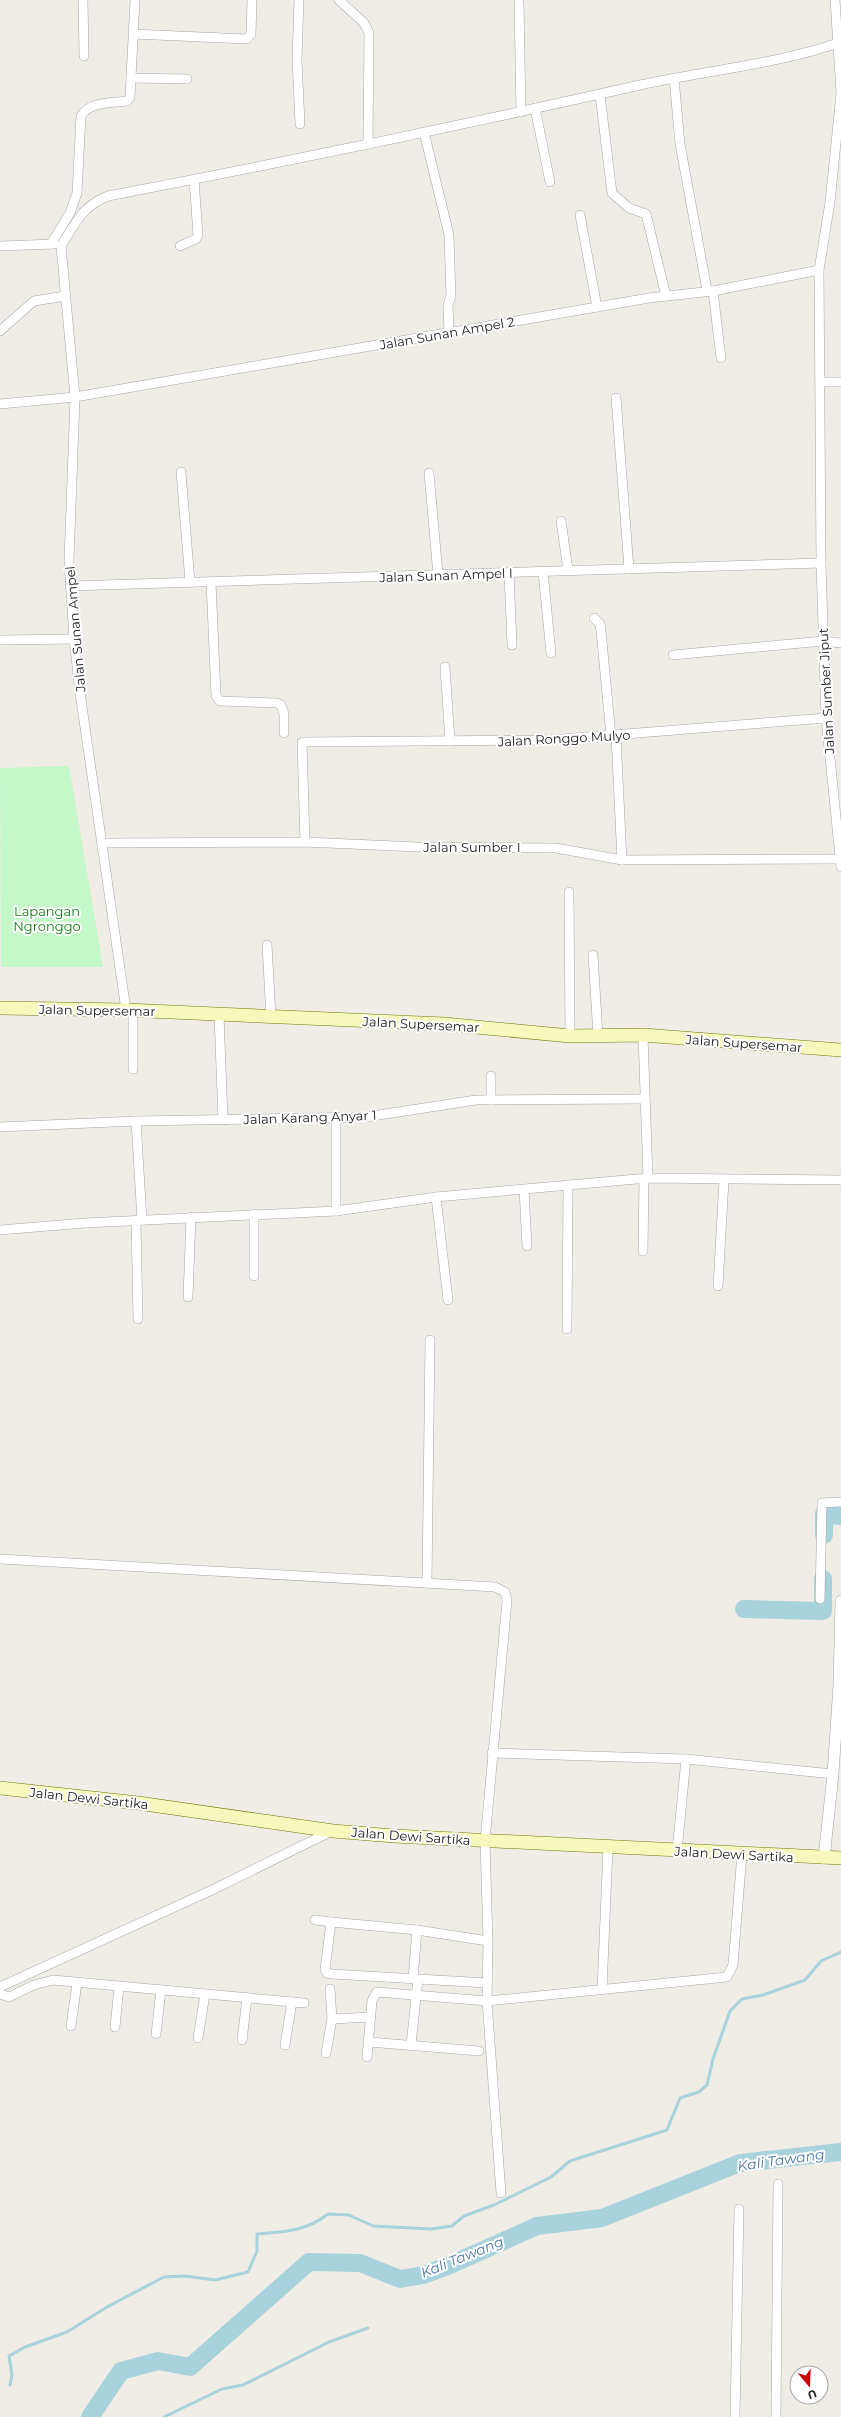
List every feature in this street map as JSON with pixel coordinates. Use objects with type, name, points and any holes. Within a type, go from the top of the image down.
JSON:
[{"type":"main road","name":"Jalan Supersemar","points":[[0,1008],[129,1010],[463,1025],[570,1036],[643,1035],[841,1050]]},
{"type":"main road","name":"Jalan Dewi Sartika","points":[[0,1788],[138,1802],[333,1830],[608,1848],[841,1858]]},
{"type":"street","points":[[83,0],[84,56]]},
{"type":"street","points":[[51,244],[70,213],[78,193],[81,116],[84,112],[96,105],[127,101],[130,97],[135,0]]},
{"type":"street","points":[[133,34],[247,39],[251,34],[252,0]]},
{"type":"street","points":[[299,0],[297,60],[300,124]]},
{"type":"street","points":[[339,0],[364,23],[369,33],[368,144]]},
{"type":"street","name":"Jalan Sumber Jiput","points":[[835,0],[839,43],[841,93],[830,202],[819,270],[823,641],[826,718],[839,831],[840,863]]},
{"type":"street","points":[[519,3],[521,112]]},
{"type":"street","points":[[0,246],[51,244],[61,246],[85,209],[98,200],[108,196],[521,112],[674,78],[763,61],[839,43]]},
{"type":"street","points":[[131,78],[188,79]]},
{"type":"street","points":[[674,78],[680,144],[710,290],[721,358]]},
{"type":"street","points":[[600,94],[612,192],[629,208],[646,214],[666,296]]},
{"type":"street","points":[[535,108],[550,182]]},
{"type":"street","points":[[424,132],[449,235],[451,296],[448,305],[449,332]]},
{"type":"street","points":[[180,246],[196,239],[198,235],[194,179]]},
{"type":"street","points":[[580,215],[596,308]]},
{"type":"street","name":"Jalan Sunan Ampel","points":[[61,246],[75,397],[70,586],[74,639],[80,693],[129,1010],[133,1069]]},
{"type":"street","name":"Jalan Sunan Ampel 2","points":[[0,404],[75,397],[449,332],[710,290],[819,270]]},
{"type":"street","points":[[0,331],[34,301],[65,296]]},
{"type":"street","points":[[820,382],[841,382]]},
{"type":"street","points":[[616,398],[629,569]]},
{"type":"street","points":[[181,472],[190,582]]},
{"type":"street","points":[[430,473],[438,575]]},
{"type":"street","points":[[561,521],[568,570]]},
{"type":"street","name":"Jalan Sunan Ampel I","points":[[70,586],[821,563]]},
{"type":"street","points":[[543,572],[551,653]]},
{"type":"street","points":[[508,573],[512,645]]},
{"type":"street","points":[[211,582],[216,696],[220,701],[277,703],[281,705],[284,714],[284,734]]},
{"type":"street","points":[[594,618],[600,624],[601,631],[613,736],[622,860]]},
{"type":"street","points":[[0,640],[74,639]]},
{"type":"street","points":[[673,655],[823,641],[841,643]]},
{"type":"street","points":[[445,667],[450,741]]},
{"type":"street","name":"Jalan Ronggo Mulyo","points":[[305,842],[302,742],[520,741],[613,736],[826,718]]},
{"type":"street","name":"Jalan Sumber I","points":[[103,843],[305,842],[418,847],[556,848],[622,860],[840,863]]},
{"type":"street","points":[[569,892],[570,1036]]},
{"type":"street","points":[[267,945],[271,1017]]},
{"type":"street","points":[[593,955],[598,1036]]},
{"type":"street","points":[[220,1015],[223,1120]]},
{"type":"street","points":[[643,1035],[646,1178],[643,1251]]},
{"type":"street","points":[[491,1076],[491,1100]]},
{"type":"street","name":"Jalan Karang Anyar 1","points":[[0,1127],[136,1121],[366,1117],[476,1100],[644,1099]]},
{"type":"street","points":[[336,1117],[336,1211]]},
{"type":"street","points":[[136,1121],[139,1220],[138,1319]]},
{"type":"street","points":[[0,1230],[191,1217],[336,1211],[436,1197],[646,1178],[841,1180]]},
{"type":"street","points":[[718,1286],[724,1180]]},
{"type":"street","points":[[567,1329],[568,1185]]},
{"type":"street","points":[[524,1189],[527,1246]]},
{"type":"street","points":[[436,1197],[448,1300]]},
{"type":"street","points":[[254,1214],[254,1276]]},
{"type":"street","points":[[188,1297],[191,1217]]},
{"type":"street","points":[[427,1583],[430,1340]]},
{"type":"street","points":[[820,1599],[822,1503],[841,1502]]},
{"type":"street","points":[[0,1559],[495,1587],[503,1590],[507,1596],[485,1841],[488,1941],[487,2001],[500,2193]]},
{"type":"street","points":[[824,1858],[833,1774],[839,1685],[841,1601]]},
{"type":"street","points":[[492,1753],[686,1759],[833,1774]]},
{"type":"street","points":[[677,1851],[686,1759]]},
{"type":"street","points":[[0,1987],[212,1890],[333,1830]]},
{"type":"street","points":[[602,1988],[608,1848]]},
{"type":"street","points":[[368,2056],[372,2001],[377,1992],[487,2001],[602,1988],[720,1979],[727,1977],[733,1965],[742,1854]]},
{"type":"street","points":[[315,1920],[417,1930],[488,1941]]},
{"type":"street","points":[[331,1922],[325,1969],[327,1973],[487,1983]]},
{"type":"street","points":[[412,2045],[416,1996],[417,1930]]},
{"type":"street","points":[[0,1994],[8,1997],[34,1985],[53,1980],[304,2003]]},
{"type":"street","points":[[71,2026],[77,1983]]},
{"type":"street","points":[[115,2027],[119,1986]]},
{"type":"street","points":[[326,2053],[332,2019],[330,1989]]},
{"type":"street","points":[[156,2034],[161,1990]]},
{"type":"street","points":[[198,2038],[205,1994]]},
{"type":"street","points":[[242,2040],[247,1998]]},
{"type":"street","points":[[285,2045],[292,2002]]},
{"type":"street","points":[[332,2019],[371,2017]]},
{"type":"street","points":[[369,2042],[479,2051]]},
{"type":"street","points":[[776,2417],[778,2184]]},
{"type":"street","points":[[735,2417],[739,2208]]},
{"type":"green space","name":"Lapangan Ngronggo","points":[[69,766],[103,967],[1,967],[0,768]]},
{"type":"waterway","points":[[824,1535],[824,1514],[841,1516]]},
{"type":"waterway","points":[[744,1609],[823,1611],[823,1579]]},
{"type":"waterway","points":[[10,2385],[12,2375],[9,2356],[25,2347],[67,2332],[107,2307],[164,2277],[185,2276],[215,2280],[248,2272],[257,2251],[257,2234],[295,2230],[312,2224],[328,2214],[349,2215],[373,2226],[431,2229],[452,2226],[464,2216],[494,2205],[551,2177],[570,2161],[667,2130],[680,2098],[699,2092],[707,2085],[713,2059],[730,2011],[742,1999],[763,1995],[805,1980],[821,1961],[841,1952]]},
{"type":"waterway","name":"Kali Tawang","points":[[90,2417],[121,2371],[158,2361],[190,2367],[309,2262],[360,2263],[400,2279],[423,2275],[450,2265],[537,2226],[602,2218],[740,2163],[841,2152]]},
{"type":"waterway","points":[[164,2417],[222,2389],[243,2385],[329,2342],[368,2328]]}]
